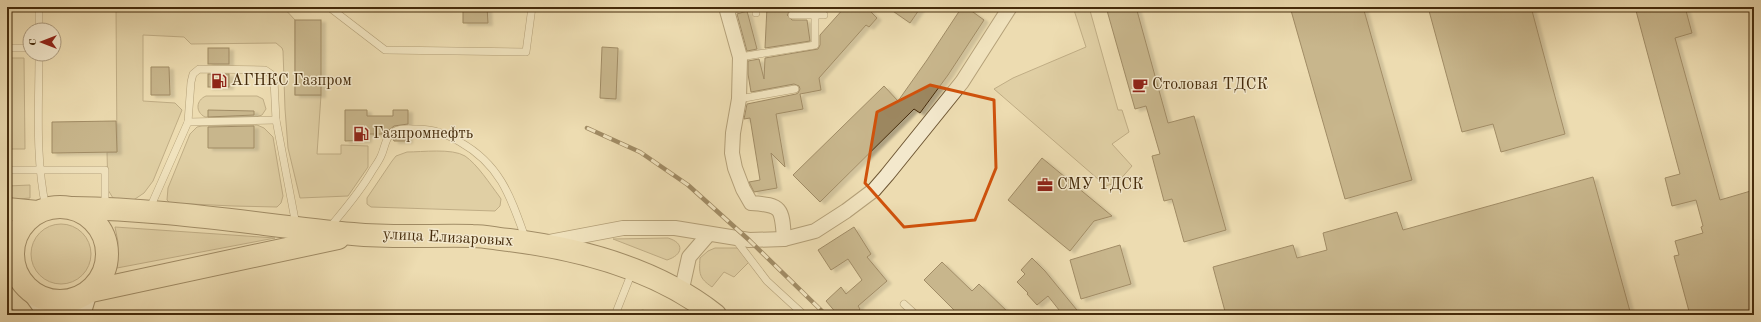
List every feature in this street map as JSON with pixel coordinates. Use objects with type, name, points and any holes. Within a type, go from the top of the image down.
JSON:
[{"type":"main road","points":[[7,209],[42,210],[64,206],[73,208],[86,214],[97,224],[104,237],[108,251],[106,266],[101,280],[86,300],[60,303],[46,300],[22,289]]},
{"type":"main road","name":"улица Елизаровых","points":[[73,208],[105,209],[230,219],[356,235],[474,236],[533,243],[599,258],[633,269],[658,280],[704,306],[715,315]]},
{"type":"main road","points":[[42,210],[27,221],[19,233],[14,247],[14,262],[22,289],[49,315]]},
{"type":"main road","name":"улица Елизаровых","points":[[86,300],[356,235]]},
{"type":"street","points":[[533,243],[623,228],[675,228],[708,235],[750,240],[784,238],[815,231],[846,211],[874,190],[962,82],[1010,7]]},
{"type":"street","points":[[727,9],[740,57],[739,98],[733,133],[732,153],[735,168],[751,203],[771,204],[778,208],[782,215],[784,238]]},
{"type":"street","points":[[681,293],[689,257],[708,235]]},
{"type":"lane","points":[[39,7],[39,22]]},
{"type":"lane","points":[[329,7],[385,50],[526,52],[532,7]]},
{"type":"lane","points":[[727,9],[743,7]]},
{"type":"lane","points":[[792,15],[824,16]]},
{"type":"lane","points":[[740,57],[815,45],[815,15]]},
{"type":"lane","points":[[7,48],[22,48]]},
{"type":"lane","points":[[39,62],[40,170],[42,210]]},
{"type":"lane","points":[[148,213],[188,122],[191,82],[194,74],[199,69],[258,69],[265,70],[271,74],[274,80],[276,120],[296,228]]},
{"type":"lane","points":[[739,98],[795,89]]},
{"type":"lane","points":[[188,122],[276,120]]},
{"type":"lane","points":[[326,232],[368,178],[381,157],[389,137],[398,129],[427,129],[438,131],[465,144],[482,156],[495,170],[503,182],[533,243]]},
{"type":"lane","points":[[7,170],[105,170],[105,209]]},
{"type":"lane","points":[[735,239],[767,281],[804,315]]},
{"type":"lane","points":[[615,315],[633,269]]},
{"type":"lane","points":[[904,304],[916,315]]},
{"type":"lane","points":[[7,310],[14,315]]},
{"type":"highlighted area","points":[[930,85],[994,100],[996,168],[975,220],[904,227],[865,183],[877,112]]},
{"type":"shaded area","points":[[116,7],[283,7],[295,20],[295,95],[321,95],[317,154],[341,154],[341,145],[368,146],[368,167],[348,196],[300,198],[288,148],[283,51],[282,48],[276,43],[191,44],[184,37],[143,35],[143,101],[175,103],[182,110],[153,181],[144,193],[132,201],[113,198],[108,190],[107,152],[117,152]]},
{"type":"shaded area","points":[[1073,7],[1089,7],[1118,110],[1122,110],[1129,132],[1112,144],[1132,166],[1118,182],[1106,186],[994,89],[1013,78],[1086,47]]},
{"type":"shaded area","points":[[7,58],[22,58],[22,62],[24,62],[25,149],[7,149]]},
{"type":"shaded area","points":[[206,96],[257,96],[263,99],[266,109],[262,115],[256,117],[205,117],[198,109],[198,106],[200,100]]},
{"type":"shaded area","points":[[257,125],[264,128],[273,137],[283,196],[281,203],[277,207],[170,203],[167,200],[168,188],[190,134],[197,127]]},
{"type":"shaded area","points":[[445,151],[465,156],[479,169],[499,196],[501,199],[500,206],[495,211],[371,207],[367,204],[367,198],[396,156],[407,152]]},
{"type":"shaded area","points":[[30,185],[30,198],[7,200],[7,186]]},
{"type":"shaded area","points":[[61,224],[77,229],[82,233],[86,238],[91,254],[86,270],[82,275],[77,279],[61,284],[45,279],[40,275],[36,270],[31,254],[36,238],[40,233],[45,229]]},
{"type":"shaded area","points":[[115,227],[275,238],[117,268],[118,242]]},
{"type":"shaded area","points":[[668,238],[677,243],[680,249],[676,255],[667,260],[613,239]]},
{"type":"shaded area","points":[[715,248],[740,248],[749,262],[734,277],[724,272],[712,287],[702,278],[700,258],[708,251]]},
{"type":"shaded area","points":[[643,310],[653,315],[633,315],[635,312]]},
{"type":"building","points":[[463,7],[487,7],[488,23],[463,23]]},
{"type":"building","points":[[767,7],[805,7],[806,10],[790,11],[787,15],[792,20],[807,20],[810,41],[765,48]]},
{"type":"building","points":[[845,7],[866,7],[877,18],[869,27],[866,25],[819,78],[821,90],[800,94],[803,109],[776,114],[785,167],[771,153],[777,188],[754,192],[749,182],[760,180],[750,118],[744,119],[747,104],[796,94],[800,89],[799,86],[794,84],[751,92],[748,74],[748,61],[759,59],[764,79],[765,58],[818,49],[820,45],[820,35]]},
{"type":"building","points":[[887,7],[921,7],[910,23]]},
{"type":"building","points":[[962,7],[966,7],[984,20],[948,75],[920,113],[914,109],[820,202],[793,175],[884,86],[898,101]]},
{"type":"building","points":[[1106,7],[1136,7],[1168,123],[1194,116],[1226,230],[1184,242],[1172,199],[1164,201],[1152,156],[1160,154],[1146,106],[1135,109]]},
{"type":"building","points":[[1290,7],[1363,7],[1412,180],[1345,199]]},
{"type":"building","points":[[1428,7],[1531,7],[1565,134],[1501,152],[1493,124],[1462,132]]},
{"type":"building","points":[[1635,7],[1685,7],[1692,33],[1675,38],[1720,200],[1754,190],[1754,315],[1690,315],[1674,256],[1679,255],[1675,241],[1703,233],[1701,227],[1703,226],[1696,200],[1672,206],[1665,178],[1680,174]]},
{"type":"building","points":[[747,11],[757,49],[747,51],[737,14]]},
{"type":"building","points":[[295,20],[321,20],[321,95],[295,95]]},
{"type":"building","points":[[602,47],[618,48],[616,99],[600,98]]},
{"type":"building","points":[[208,48],[229,48],[229,64],[208,64]]},
{"type":"building","points":[[151,67],[169,67],[170,95],[151,95]]},
{"type":"building","points":[[208,74],[229,74],[229,87],[208,87]]},
{"type":"building","points":[[208,110],[254,111],[254,115],[208,117]]},
{"type":"building","points":[[345,110],[367,110],[367,116],[393,116],[393,110],[408,110],[408,124],[394,126],[384,134],[367,134],[367,140],[345,141]]},
{"type":"building","points":[[116,121],[117,152],[52,153],[52,122]]},
{"type":"building","points":[[254,126],[254,148],[208,148],[208,127]]},
{"type":"building","points":[[408,134],[408,141],[394,141],[393,139],[398,136]]},
{"type":"building","points":[[1042,158],[1112,216],[1094,221],[1070,251],[1008,200]]},
{"type":"building","points":[[1593,177],[1631,315],[1226,315],[1213,267],[1293,245],[1297,258],[1327,250],[1323,233],[1397,212],[1403,230]]},
{"type":"building","points":[[854,227],[871,254],[867,257],[887,281],[858,306],[860,309],[854,315],[838,315],[826,301],[841,287],[846,294],[862,280],[848,259],[831,270],[818,250]]},
{"type":"building","points":[[1120,245],[1131,284],[1081,299],[1070,260]]},
{"type":"building","points":[[1032,258],[1045,271],[1081,315],[1063,315],[1048,296],[1037,305],[1027,294],[1028,293],[1017,282],[1025,274],[1021,270]]},
{"type":"building","points":[[942,262],[972,291],[979,284],[1011,315],[959,315],[924,280]]},
{"type":"railway","points":[[587,128],[640,152],[688,185],[749,240],[826,315]]},
{"type":"place","name":"АГНКС Газпром","points":[[219,81]]},
{"type":"place","name":"Столовая ТДСК","points":[[1140,85]]},
{"type":"place","name":"Газпромнефть","points":[[361,134]]},
{"type":"place","name":"СМУ ТДСК","points":[[1045,185]]}]
